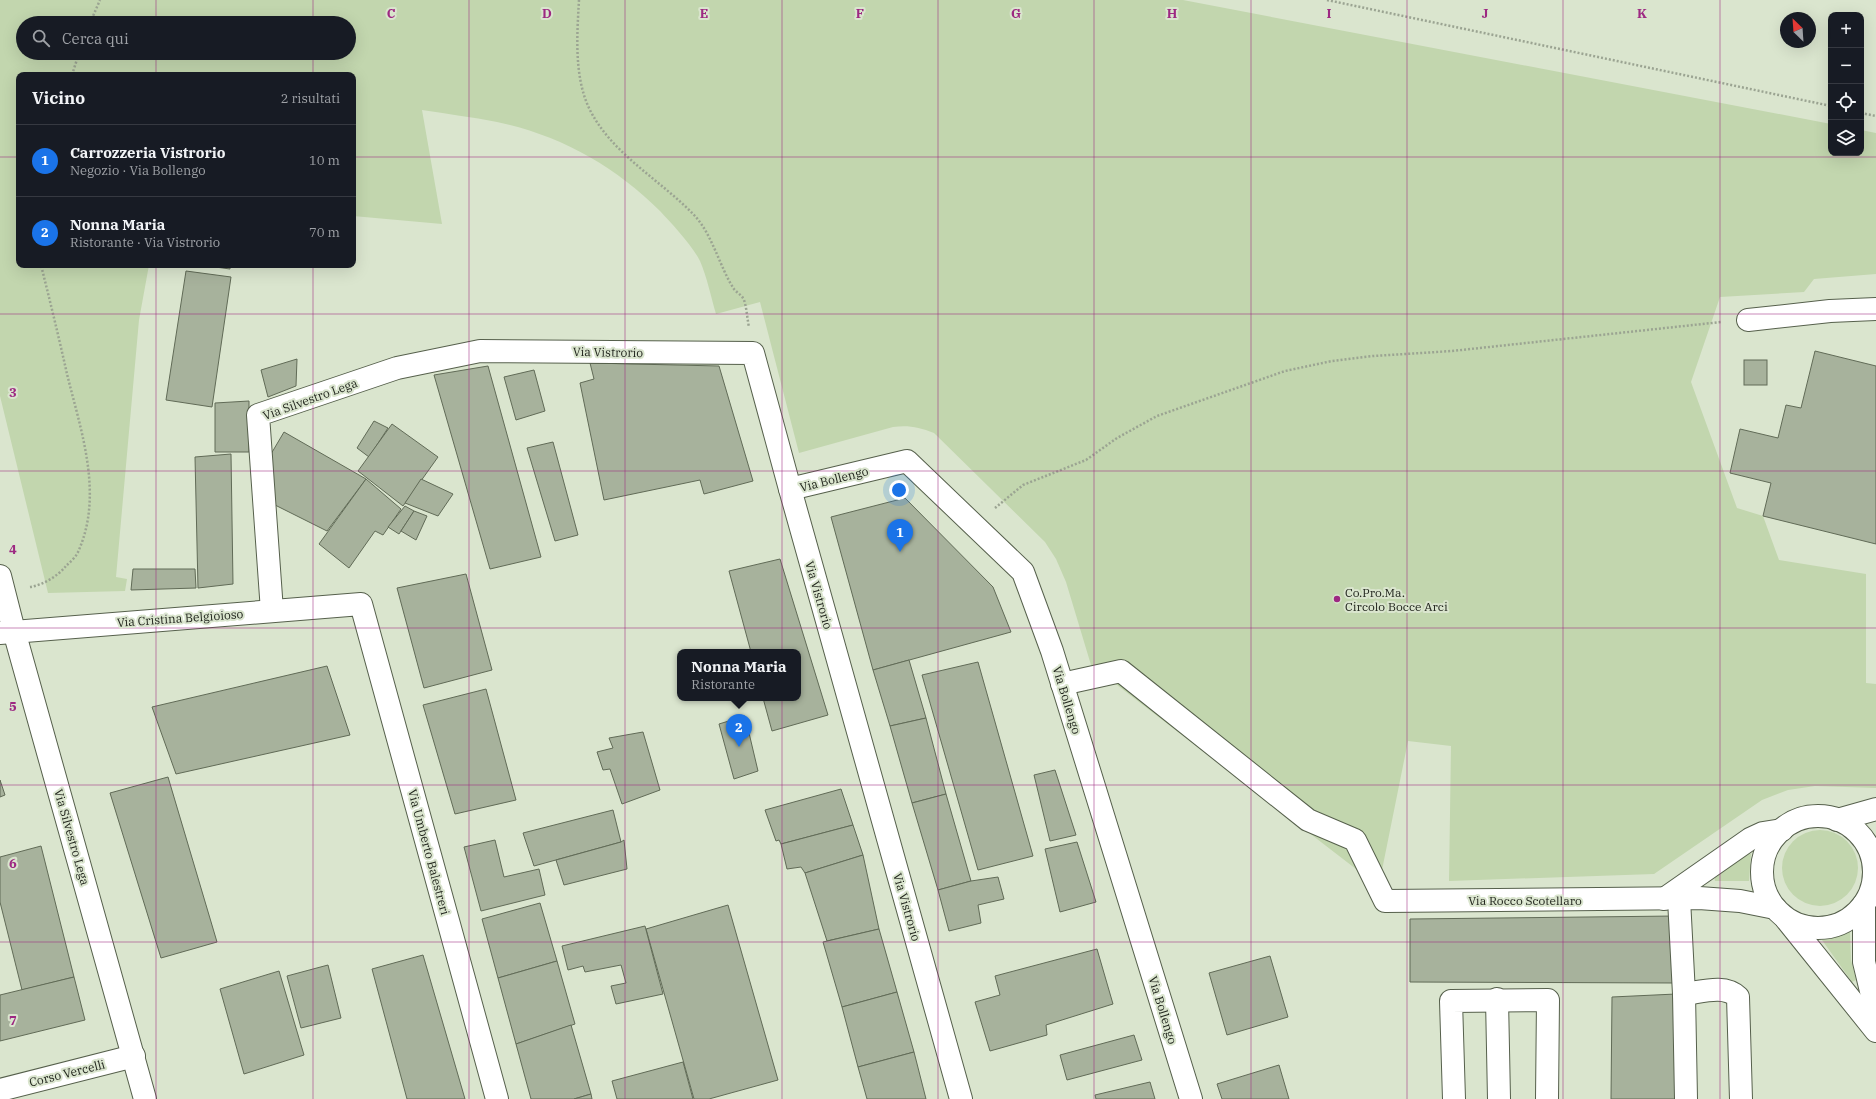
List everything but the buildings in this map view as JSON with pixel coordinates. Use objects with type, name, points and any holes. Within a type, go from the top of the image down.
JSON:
[{"type":"street","points":[[1748,320],[1830,311],[1876,309]]},
{"type":"street","name":"Via Vistrorio","points":[[480,351],[753,353],[961,1099]]},
{"type":"street","name":"Via Silvestro Lega","points":[[272,611],[258,415],[397,368],[480,351]]},
{"type":"street","name":"Via Bollengo","points":[[790,489],[907,461],[1023,572],[1062,684],[1191,1099]]},
{"type":"street","name":"Via Silvestro Lega","points":[[2,583],[7,632],[134,1056],[145,1099]]},
{"type":"street","name":"Via Cristina Belgioioso","points":[[7,632],[361,604]]},
{"type":"street","name":"Via Umberto Balestreri","points":[[361,604],[497,1099]]},
{"type":"street","name":"Via Rocco Scotellaro","points":[[1062,684],[1121,671],[1308,820],[1355,840],[1385,901],[1726,900],[1780,913]]},
{"type":"street","points":[[1837,820],[1876,809]]},
{"type":"street","points":[[1876,1012],[1864,962],[1870,893],[1874,877],[1873,862],[1869,849],[1861,836],[1850,826],[1837,820],[1823,817],[1808,817],[1794,822],[1782,830],[1772,840],[1765,853],[1762,867],[1763,882],[1767,896],[1876,1031]]},
{"type":"street","points":[[1686,1099],[1684,994],[1672,899],[1750,839],[1763,832],[1782,830]]},
{"type":"street","points":[[1780,913],[1799,925],[1813,928],[1827,927],[1842,923],[1854,915],[1870,893]]},
{"type":"street","points":[[1684,994],[1721,989],[1732,992],[1738,997],[1741,1099]]},
{"type":"street","points":[[1454,1099],[1451,1000],[1497,999],[1548,1000],[1547,1099]]},
{"type":"street","points":[[1497,999],[1499,1099]]},
{"type":"street","name":"Corso Vercelli","points":[[0,1090],[134,1056]]},
{"type":"path","points":[[93,16],[100,0]]},
{"type":"path","points":[[579,0],[579,63],[583,90],[589,108],[601,129],[620,149],[696,217],[717,251],[734,289],[743,298],[753,353]]},
{"type":"path","points":[[1327,0],[1828,105]]},
{"type":"path","points":[[73,72],[77,60]]},
{"type":"path","points":[[1864,114],[1876,116]]},
{"type":"path","points":[[2,583],[36,586],[60,574],[77,554],[88,523],[91,487],[88,462],[42,268]]},
{"type":"path","points":[[976,527],[997,505],[1023,485],[1086,460],[1117,438],[1157,416],[1285,371],[1332,361],[1373,356],[1452,351],[1748,320]]},
{"type":"green space","points":[[0,0],[1183,0],[1828,123],[1828,156],[1864,156],[1864,131],[1876,133],[1876,274],[1814,279],[1804,292],[1720,297],[1691,382],[1737,508],[1763,516],[1779,560],[1866,574],[1866,683],[1876,684],[1876,788],[1815,786],[1788,790],[1762,800],[1654,874],[1449,881],[1451,746],[1408,741],[1382,870],[1356,869],[1091,665],[1066,582],[1056,559],[1045,542],[934,433],[914,427],[893,427],[799,453],[760,302],[716,314],[707,280],[700,261],[692,248],[660,211],[643,195],[605,166],[585,154],[543,135],[488,120],[422,110],[442,224],[356,216],[356,72],[16,72],[16,268],[148,268],[139,320],[116,577],[127,579],[125,591],[48,593],[0,396]]},
{"type":"green space","points":[[1813,830],[1827,830],[1841,836],[1852,847],[1858,861],[1858,875],[1855,883],[1847,895],[1841,900],[1827,906],[1813,906],[1799,900],[1788,889],[1782,875],[1782,861],[1788,847],[1799,836]]},
{"type":"green space","points":[[1748,852],[1751,854],[1749,881],[1715,881],[1714,876]]},
{"type":"green space","points":[[1850,932],[1851,960],[1856,980],[1852,982],[1822,940],[1824,937]]},
{"type":"place","name":"Carrozzeria Vistrorio","points":[[900,552]]},
{"type":"place","name":"Co.Pro.Ma. Circolo Bocce Arci","points":[[1337,599]]},
{"type":"place","name":"Nonna Maria","points":[[739,747]]}]
